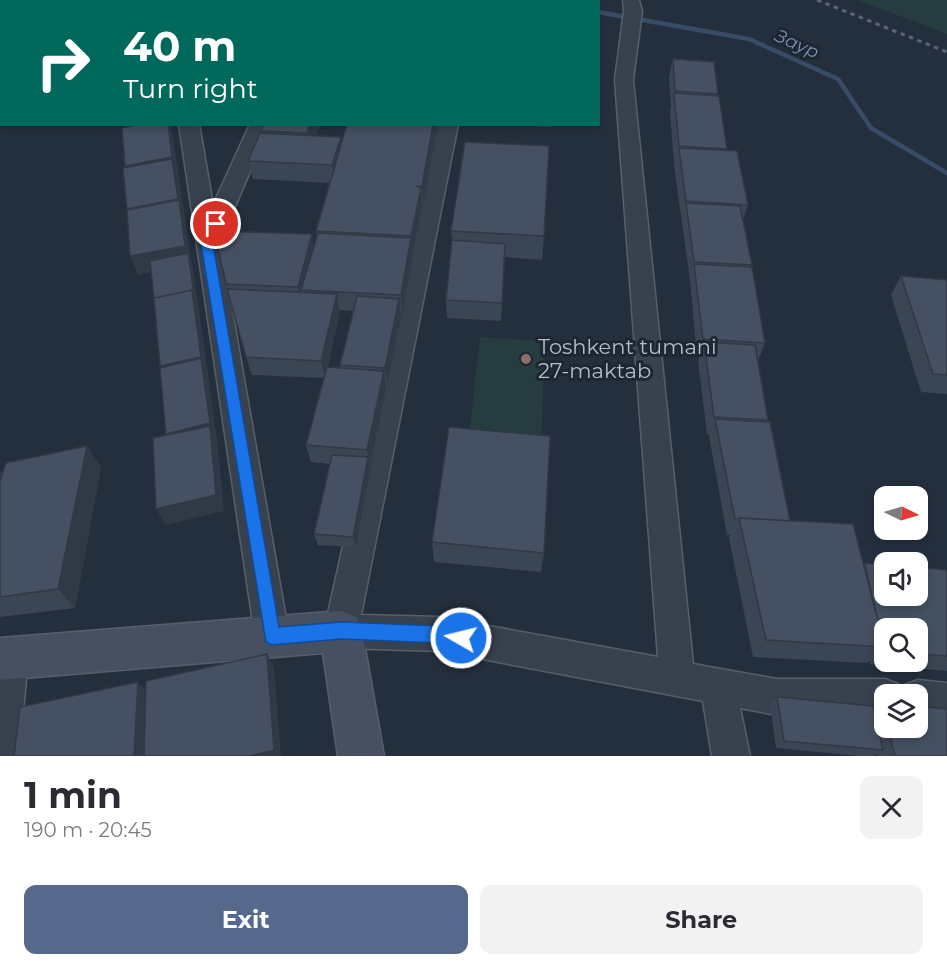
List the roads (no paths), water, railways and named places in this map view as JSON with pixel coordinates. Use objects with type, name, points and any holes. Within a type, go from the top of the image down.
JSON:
[{"type":"street","points":[[631,0],[633,10],[624,80],[677,678]]},
{"type":"street","points":[[189,126],[272,636]]},
{"type":"street","points":[[207,244],[259,126]]},
{"type":"street","points":[[362,756],[341,631],[448,126]]},
{"type":"street","points":[[0,752],[4,675],[272,636],[341,631],[440,634],[777,697],[874,697]]},
{"type":"street","points":[[718,686],[731,756]]},
{"type":"street","points":[[928,699],[947,701]]},
{"type":"waterway","name":"Заур","points":[[600,12],[749,39],[838,79],[871,128],[947,173]]},
{"type":"railway","points":[[817,0],[947,52]]},
{"type":"place","name":"Toshkent tumani 27-maktab","points":[[526,359]]}]
